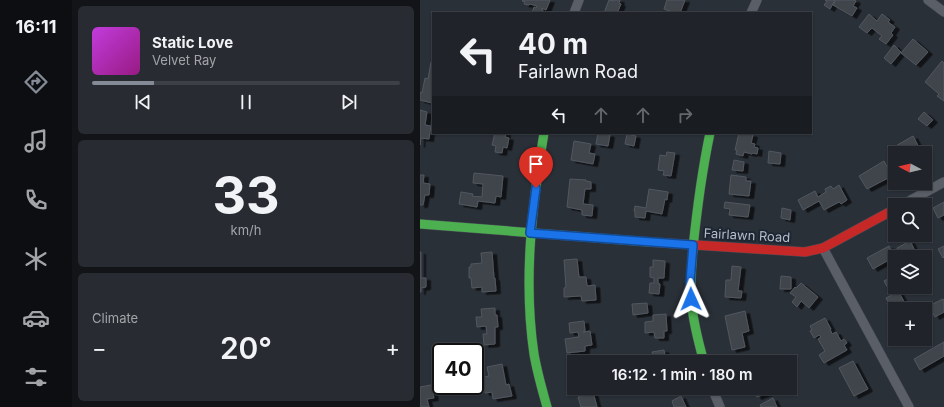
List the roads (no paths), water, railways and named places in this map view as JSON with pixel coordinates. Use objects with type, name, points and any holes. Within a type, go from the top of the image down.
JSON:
[{"type":"street","points":[[574,12],[579,0]]},
{"type":"street","points":[[751,12],[757,0]]},
{"type":"street","points":[[928,0],[944,12]]},
{"type":"street","points":[[544,134],[530,233],[529,283],[534,354],[547,407]]},
{"type":"street","points":[[702,355],[696,332],[690,282],[700,185],[710,134]]},
{"type":"street","points":[[915,198],[944,182]]},
{"type":"street","name":"Fairlawn Road","points":[[420,224],[805,252],[823,248],[888,213]]},
{"type":"street","points":[[823,248],[910,407]]},
{"type":"street","points":[[715,395],[720,407]]}]
